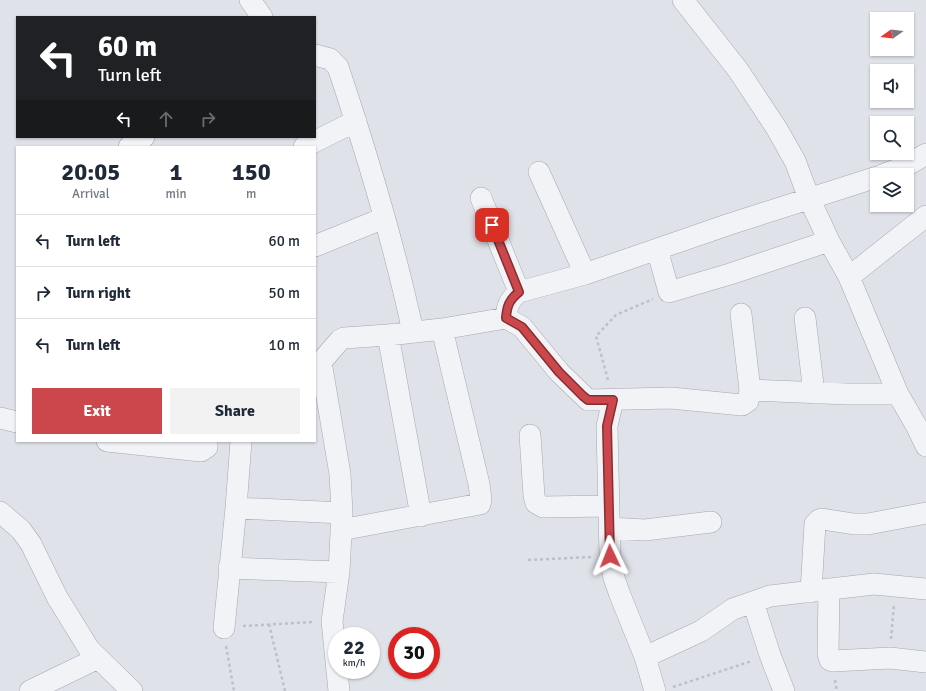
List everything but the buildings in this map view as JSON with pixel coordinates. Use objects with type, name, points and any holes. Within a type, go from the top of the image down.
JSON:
[{"type":"street","points":[[250,0],[261,16]]},
{"type":"street","points":[[683,0],[738,70],[777,129],[795,162],[809,198],[829,241],[849,277],[898,394],[922,425],[926,446]]},
{"type":"street","points":[[316,55],[330,59],[338,67],[384,218],[413,332]]},
{"type":"street","points":[[306,146],[356,122]]},
{"type":"street","points":[[130,146],[142,138]]},
{"type":"street","points":[[901,168],[926,154]]},
{"type":"street","points":[[539,172],[585,274]]},
{"type":"street","points":[[506,318],[507,305],[512,297],[519,292],[585,274],[809,198],[870,179]]},
{"type":"street","points":[[481,198],[519,292]]},
{"type":"street","points":[[849,277],[926,216]]},
{"type":"street","points":[[316,246],[384,218]]},
{"type":"street","points":[[657,250],[669,292],[730,274],[829,241]]},
{"type":"street","points":[[338,691],[332,621],[342,522],[340,474],[318,363],[342,338],[442,329],[506,318],[522,327],[559,372],[588,400],[671,398],[742,405],[748,401],[750,390],[740,314]]},
{"type":"street","points":[[805,318],[814,393]]},
{"type":"street","points":[[236,508],[342,522],[421,516],[477,506],[480,504],[479,484],[442,329]]},
{"type":"street","points":[[388,335],[421,516]]},
{"type":"street","points":[[750,390],[814,393],[898,394]]},
{"type":"street","points":[[613,400],[607,426],[610,556],[614,578],[620,596],[645,657],[662,690]]},
{"type":"street","points":[[0,418],[16,422]]},
{"type":"street","points":[[530,435],[534,496],[536,502],[543,507],[608,506]]},
{"type":"street","points":[[116,442],[201,451],[207,447],[207,442]]},
{"type":"street","points":[[224,628],[241,442]]},
{"type":"street","points":[[0,512],[21,530],[31,544],[58,598],[89,649],[132,691]]},
{"type":"street","points":[[926,513],[868,524],[854,524],[822,519],[815,524],[820,590],[830,660],[890,658],[926,662]]},
{"type":"street","points":[[609,528],[646,530],[711,522]]},
{"type":"street","points":[[229,568],[338,572]]},
{"type":"street","points":[[645,657],[701,631],[733,609],[770,596],[874,584],[926,589]]},
{"type":"street","points":[[753,602],[770,655],[784,691]]},
{"type":"street","points":[[30,691],[98,658]]},
{"type":"path","points":[[613,400],[596,336],[616,315],[669,292]]},
{"type":"path","points":[[528,560],[610,556]]},
{"type":"path","points":[[890,658],[895,586]]},
{"type":"path","points":[[234,691],[224,628],[332,621]]},
{"type":"path","points":[[269,624],[285,691]]},
{"type":"path","points":[[662,690],[770,655]]},
{"type":"route","points":[[492,225],[519,292],[512,297],[507,305],[506,318],[517,323],[531,336],[559,372],[588,400],[613,400],[607,426],[610,556]]}]
